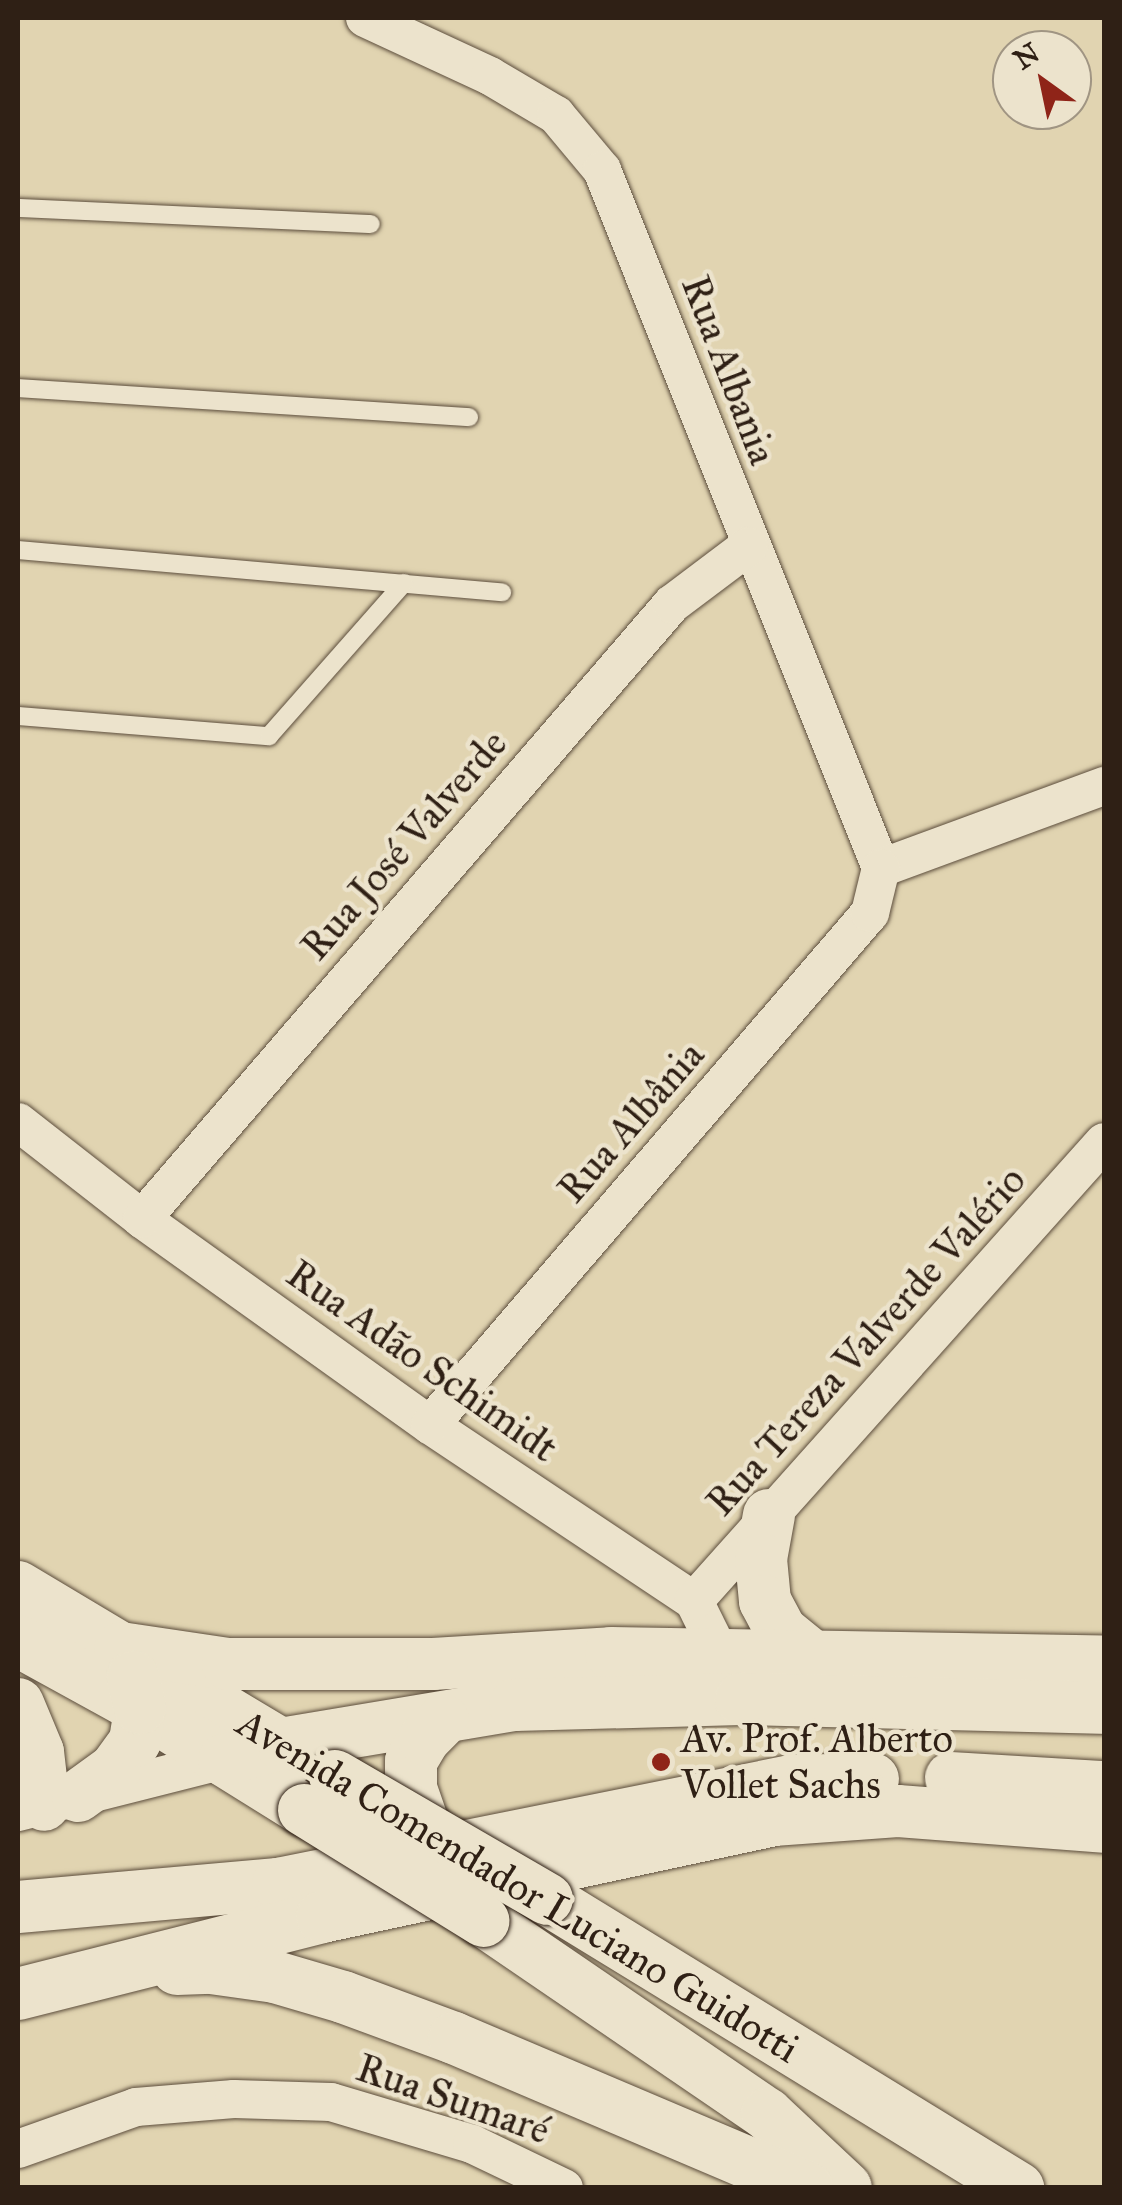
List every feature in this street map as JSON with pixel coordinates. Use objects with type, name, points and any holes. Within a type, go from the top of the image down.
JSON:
[{"type":"main road","points":[[769,1515],[761,1558],[765,1601],[782,1631],[812,1655]]},
{"type":"main road","name":"Avenida Comendador Luciano Guidotti","points":[[18,1588],[280,1744],[308,1795],[484,1921],[767,2114],[846,2188]]},
{"type":"main road","name":"Avenida Comendador Luciano Guidotti","points":[[18,1641],[140,1708],[224,1760],[308,1795],[424,1826],[1018,2188]]},
{"type":"main road","points":[[120,1648],[228,1664],[434,1664],[611,1653],[731,1677],[1094,1678]]},
{"type":"main road","points":[[18,1704],[38,1752],[46,1804],[116,1769],[136,1741],[140,1708],[135,1682],[120,1648]]},
{"type":"main road","points":[[224,1760],[280,1744],[515,1706],[731,1677],[812,1655],[1094,1678]]},
{"type":"main road","points":[[280,1744],[294,1713],[319,1693],[434,1664]]},
{"type":"main road","points":[[424,1826],[411,1790],[411,1760],[443,1720]]},
{"type":"main road","points":[[18,1907],[278,1884],[791,1781],[927,1777],[1104,1787]]},
{"type":"main road","points":[[18,1994],[322,1917],[773,1820],[898,1810],[1104,1828]]},
{"type":"main road","points":[[106,1971],[210,1968],[275,1977],[344,1997],[472,2045],[808,2188]]},
{"type":"street","name":"Rua Albania","points":[[364,18],[490,76],[556,115],[602,170],[749,546],[881,868]]},
{"type":"street","name":"Rua José Valverde","points":[[142,1219],[672,604],[749,546]]},
{"type":"street","points":[[881,868],[1104,786]]},
{"type":"street","name":"Rua Albânia","points":[[430,1425],[870,913],[881,868]]},
{"type":"street","name":"Rua Adão Schimidt","points":[[18,1122],[142,1219],[430,1425],[694,1601],[731,1677]]},
{"type":"street","name":"Rua Tereza Valverde Valério","points":[[694,1601],[1104,1142]]},
{"type":"street","points":[[46,1804],[224,1760]]},
{"type":"street","name":"Rua Sumaré","points":[[18,2148],[136,2107],[234,2099],[331,2102],[472,2144],[552,2185]]},
{"type":"lane","points":[[18,208],[372,224]]},
{"type":"lane","points":[[18,388],[469,417]]},
{"type":"lane","points":[[18,550],[502,592]]},
{"type":"lane","points":[[18,716],[269,736],[404,584]]},
{"type":"place","name":"Av. Prof. Alberto Vollet Sachs","points":[[661,1762]]}]
